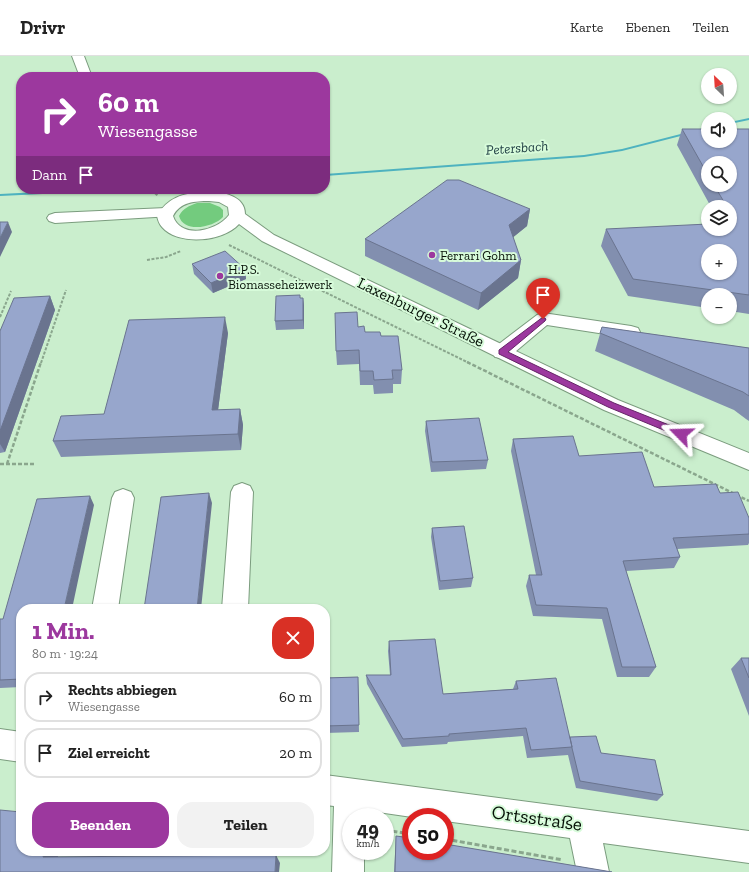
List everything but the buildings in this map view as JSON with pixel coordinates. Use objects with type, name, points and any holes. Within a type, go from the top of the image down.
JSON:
[{"type":"main road","points":[[78,56],[84,72]]},
{"type":"main road","name":"Laxenburger Straße","points":[[209,196],[227,200],[235,205],[237,209],[237,216],[232,223],[223,229],[211,233],[198,235],[179,232],[170,228],[166,222],[171,199],[209,196]]},
{"type":"main road","points":[[55,218],[171,199]]},
{"type":"main road","name":"Laxenburger Straße","points":[[237,216],[268,238],[611,405],[749,462]]},
{"type":"main road","name":"Laxenburger Straße","points":[[223,229],[268,238]]},
{"type":"main road","points":[[502,352],[543,319],[650,334]]},
{"type":"main road","points":[[235,604],[242,492]]},
{"type":"main road","points":[[107,604],[123,498]]},
{"type":"main road","points":[[0,744],[16,746]]},
{"type":"main road","points":[[337,792],[348,872]]},
{"type":"main road","name":"Ortsstraße","points":[[337,792],[749,847]]},
{"type":"main road","points":[[583,824],[592,869]]},
{"type":"path","points":[[229,245],[749,501]]},
{"type":"path","points":[[147,260],[166,257],[185,249]]},
{"type":"path","points":[[7,464],[66,290]]},
{"type":"path","points":[[0,317],[11,291]]},
{"type":"path","points":[[0,464],[36,464]]},
{"type":"path","points":[[454,841],[592,869]]},
{"type":"green space","points":[[197,203],[210,203],[220,207],[223,210],[223,217],[213,224],[200,227],[193,227],[182,222],[179,216],[184,209]]},
{"type":"waterway","name":"Petersbach","points":[[737,122],[749,119]]},
{"type":"waterway","name":"Petersbach","points":[[330,175],[584,156],[622,150],[701,130]]},
{"type":"waterway","name":"Petersbach","points":[[0,195],[21,194]]},
{"type":"place","name":"Ferrari Gohm","points":[[432,255]]},
{"type":"place","name":"H.P.S. Biomasseheizwerk","points":[[220,276]]},
{"type":"route","points":[[543,319],[502,352],[611,405],[681,434]]}]
